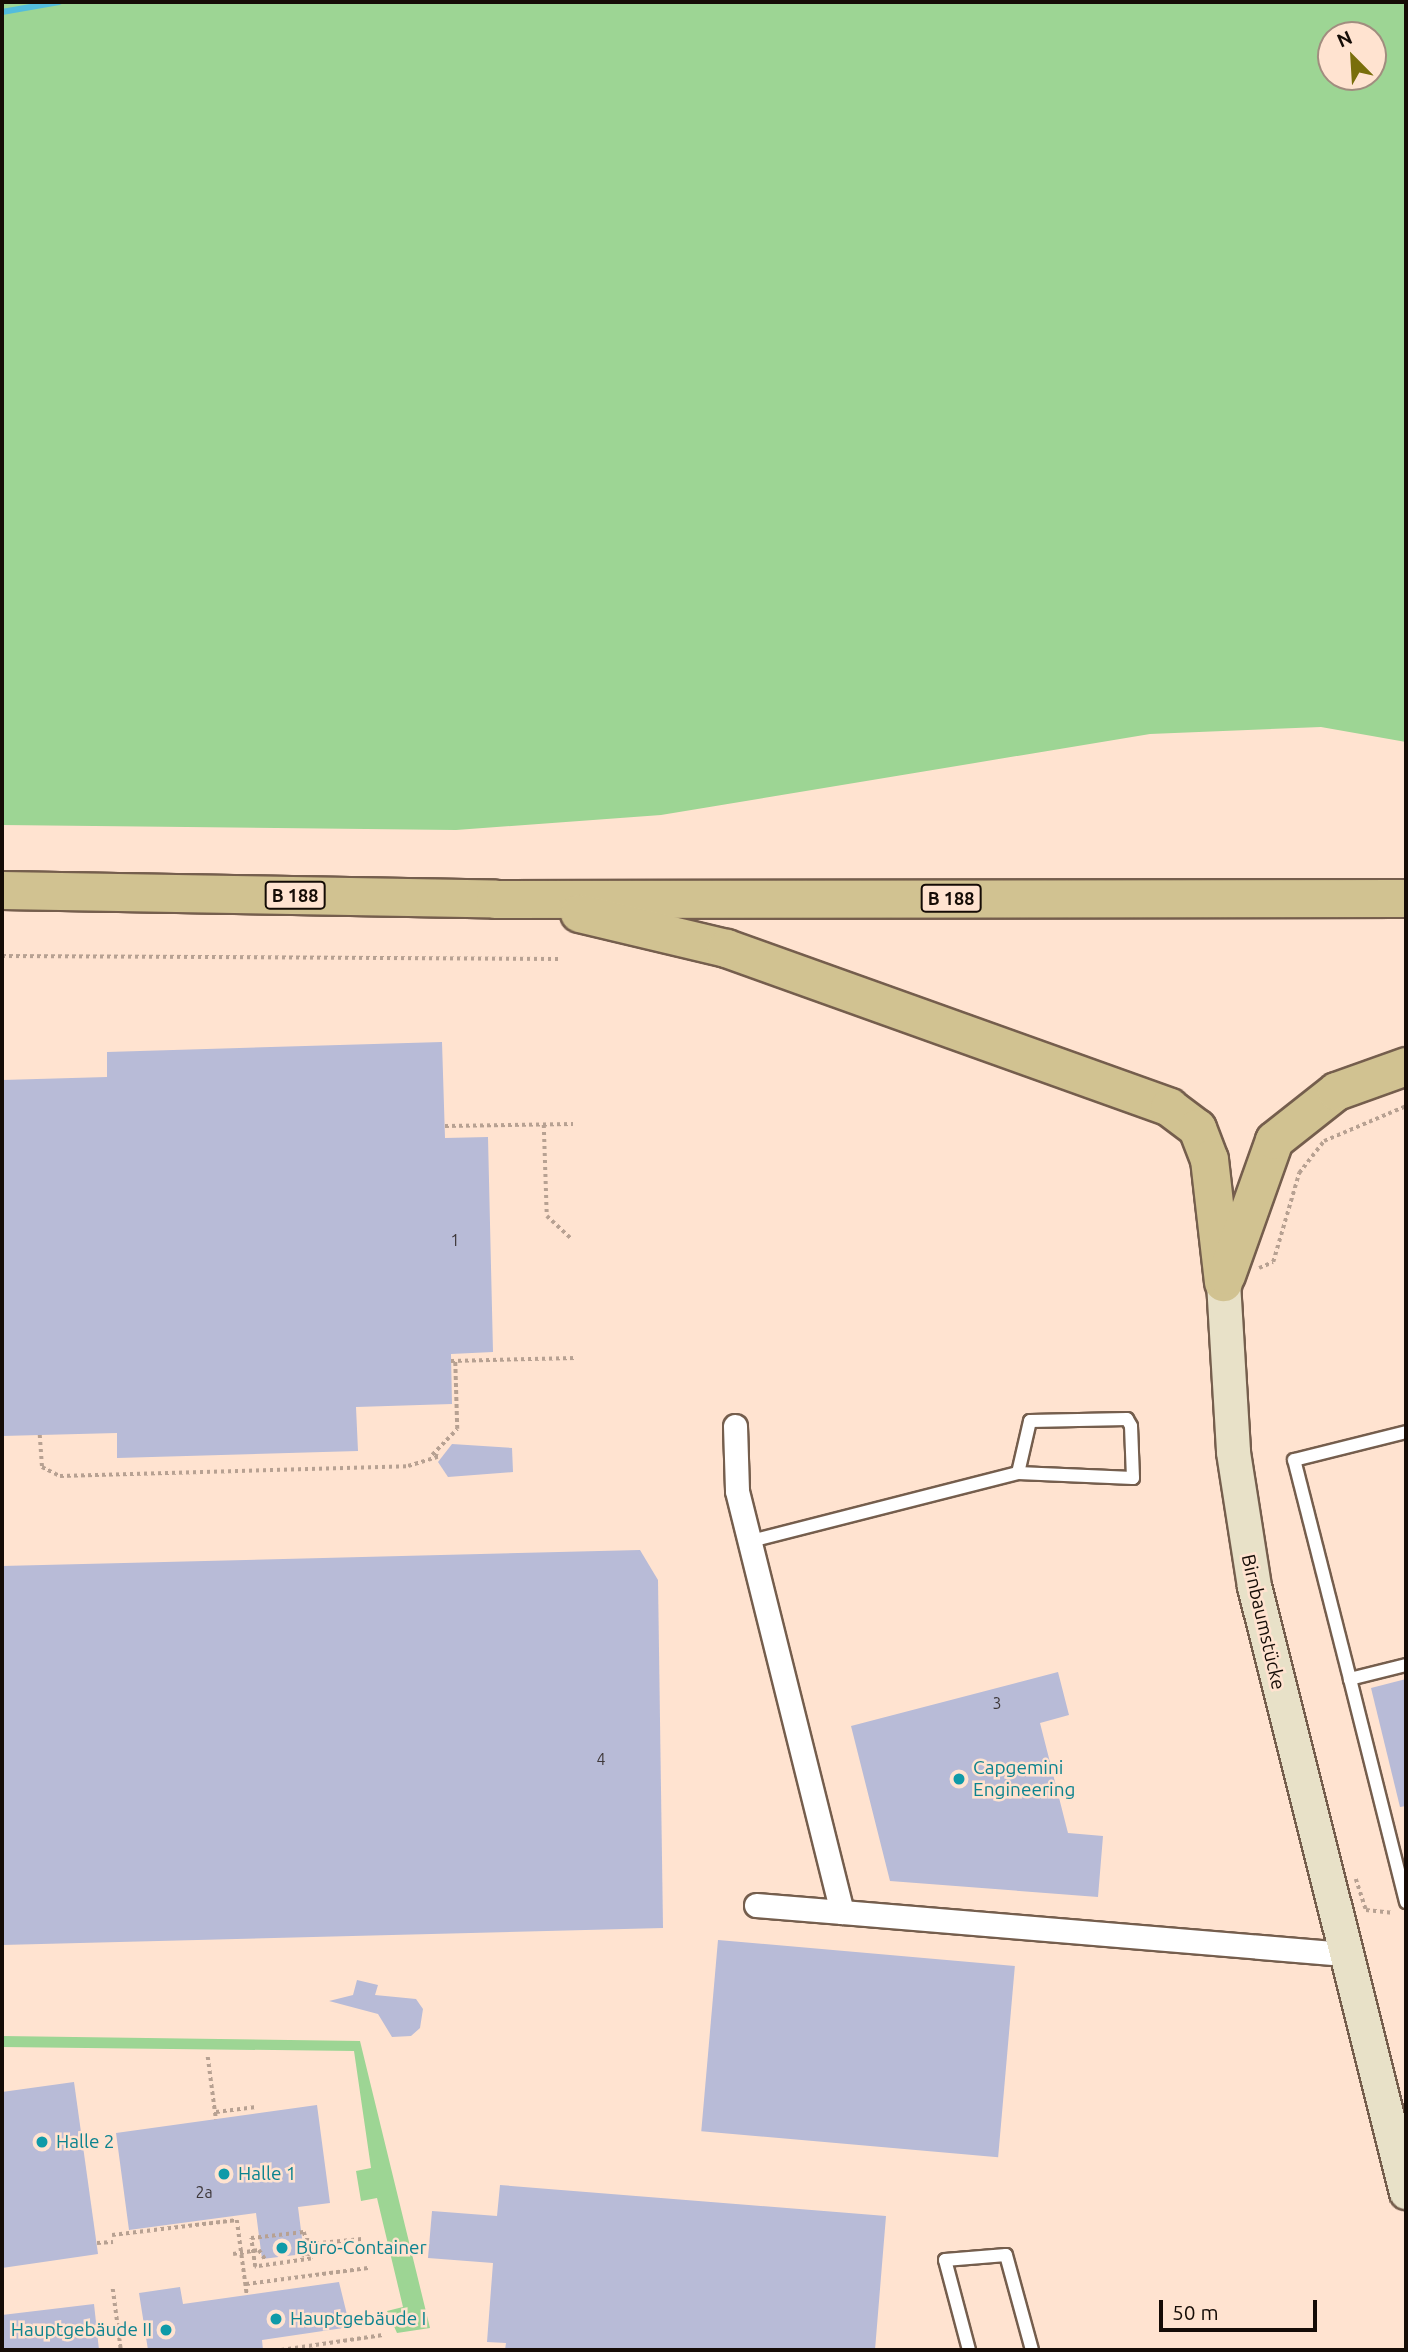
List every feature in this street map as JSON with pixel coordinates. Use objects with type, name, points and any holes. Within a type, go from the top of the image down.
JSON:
[{"type":"main road","name":"B 188","points":[[2,890],[495,899],[1406,898]]},
{"type":"main road","points":[[495,899],[726,947],[1169,1107],[1197,1128],[1209,1158],[1223,1282]]},
{"type":"main road","points":[[1223,1282],[1274,1140],[1336,1091],[1406,1066]]},
{"type":"street","name":"Birnbaumstücke","points":[[1223,1282],[1241,1523],[1343,1954],[1406,2192]]},
{"type":"street","points":[[735,1426],[737,1491],[842,1912]]},
{"type":"street","points":[[756,1905],[1343,1954]]},
{"type":"lane","points":[[751,1541],[1018,1473],[1133,1478],[1131,1426],[1127,1419],[1030,1421],[1018,1473]]},
{"type":"lane","points":[[1406,1432],[1294,1460],[1406,1902]]},
{"type":"lane","points":[[1350,1679],[1406,1665]]},
{"type":"lane","points":[[970,2350],[945,2260],[1006,2255],[1032,2350]]},
{"type":"path","points":[[2,956],[559,959]]},
{"type":"path","points":[[1223,1282],[1273,1262],[1298,1173],[1324,1141],[1406,1106]]},
{"type":"path","points":[[445,1126],[573,1124]]},
{"type":"path","points":[[544,1125],[547,1216],[572,1239]]},
{"type":"path","points":[[40,1435],[42,1467],[60,1476],[408,1466],[438,1457],[432,1455],[457,1429],[453,1361],[576,1358]]},
{"type":"path","points":[[1327,1888],[1358,1879],[1366,1910],[1406,1913]]},
{"type":"path","points":[[208,2057],[216,2119]]},
{"type":"path","points":[[216,2112],[257,2107]]},
{"type":"path","points":[[112,2235],[236,2218],[247,2295]]},
{"type":"path","points":[[304,2232],[307,2238],[311,2259],[255,2267],[251,2238],[304,2232]]},
{"type":"path","points":[[301,2254],[306,2256],[307,2238]]},
{"type":"path","points":[[309,2245],[362,2239]]},
{"type":"path","points":[[97,2243],[113,2242]]},
{"type":"path","points":[[233,2254],[253,2250],[265,2259]]},
{"type":"path","points":[[246,2284],[369,2268]]},
{"type":"path","points":[[113,2289],[121,2350]]},
{"type":"path","points":[[281,2350],[383,2335]]},
{"type":"green space","points":[[2,2],[1406,2],[1406,742],[1321,727],[1150,734],[661,815],[456,830],[2,825]]},
{"type":"green space","points":[[2,2036],[360,2041],[430,2328],[397,2333],[387,2311],[403,2307],[377,2198],[361,2201],[356,2171],[371,2168],[354,2051],[2,2047]]},
{"type":"building","points":[[442,1042],[445,1138],[488,1137],[493,1352],[451,1354],[452,1404],[356,1407],[358,1451],[117,1458],[117,1433],[2,1436],[2,1080],[107,1077],[107,1052]]},
{"type":"building","points":[[452,1444],[512,1448],[513,1472],[448,1477],[438,1462]]},
{"type":"building","points":[[640,1550],[658,1580],[663,1928],[2,1945],[2,1566]]},
{"type":"building","name":"Capgemini Engineering","points":[[1058,1672],[1069,1715],[1040,1723],[1068,1833],[1103,1836],[1098,1897],[890,1881],[851,1726]]},
{"type":"building","points":[[1406,1679],[1406,1806],[1400,1807],[1371,1688]]},
{"type":"building","points":[[718,1940],[1015,1966],[998,2157],[701,2131]]},
{"type":"building","points":[[357,1980],[378,1985],[375,1995],[416,1999],[423,2009],[420,2028],[411,2036],[392,2037],[378,2014],[329,2001],[353,1995]]},
{"type":"building","name":"Halle 2","points":[[74,2082],[98,2254],[2,2268],[2,2092]]},
{"type":"building","name":"Halle 1","points":[[317,2105],[330,2203],[298,2207],[304,2254],[262,2259],[256,2213],[129,2230],[116,2133]]},
{"type":"building","points":[[500,2185],[886,2216],[875,2350],[505,2350],[506,2343],[487,2342],[493,2263],[428,2258],[432,2211],[497,2216]]},
{"type":"building","name":"Hauptgebäude I","points":[[339,2282],[350,2327],[262,2340],[263,2350],[148,2350],[139,2293],[180,2287],[183,2304]]},
{"type":"building","points":[[94,2304],[99,2350],[2,2350],[2,2315]]},
{"type":"waterway","points":[[2,12],[59,2]]},
{"type":"place","name":"Capgemini Engineering","points":[[959,1779]]},
{"type":"place","name":"Halle 2","points":[[42,2142]]},
{"type":"place","name":"Halle 1","points":[[224,2174]]},
{"type":"place","name":"Büro-Container","points":[[282,2248]]},
{"type":"place","name":"Hauptgebäude I","points":[[276,2319]]},
{"type":"place","name":"Hauptgebäude II","points":[[166,2330]]}]
